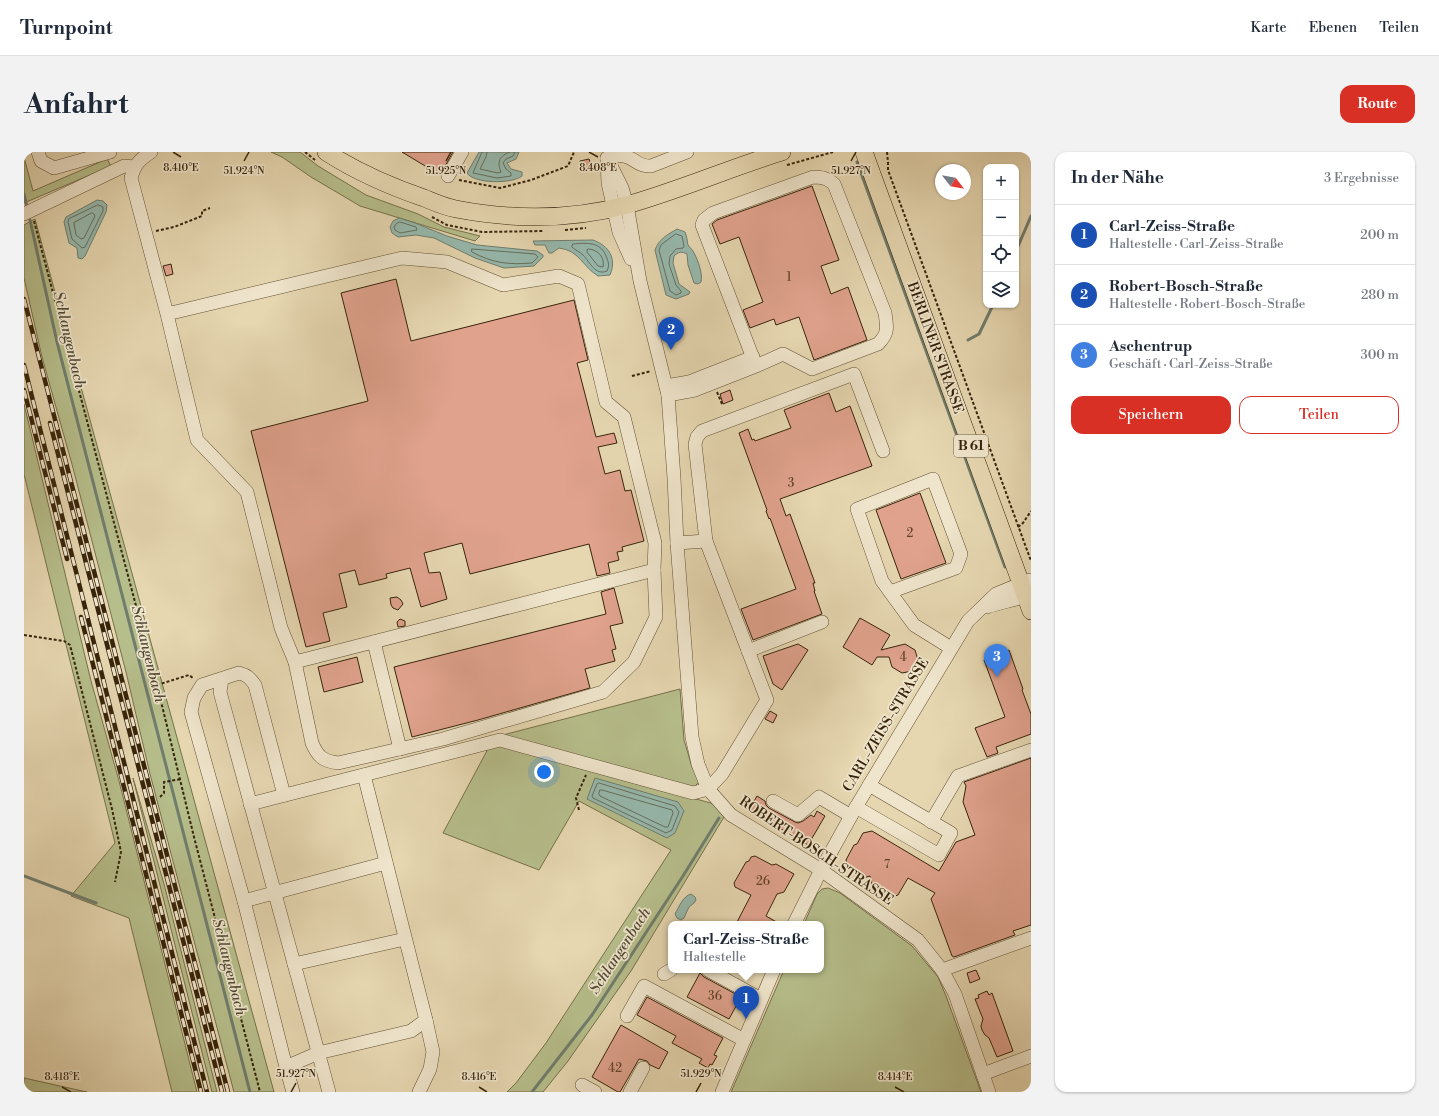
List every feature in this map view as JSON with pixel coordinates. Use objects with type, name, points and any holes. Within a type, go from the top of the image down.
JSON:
[{"type":"main road","points":[[326,152],[359,172],[399,190],[454,209],[491,215],[527,217],[571,216],[621,206],[782,156]]},
{"type":"main road","name":"BERLINER STRASSE","points":[[864,152],[1028,591]]},
{"type":"main road","name":"BERLINER STRASSE","points":[[872,152],[1015,529],[1028,591]]},
{"type":"street","points":[[38,152],[41,160],[54,168],[110,152]]},
{"type":"street","points":[[448,176],[462,152]]},
{"type":"street","points":[[606,155],[625,156],[638,164],[651,166],[687,152]]},
{"type":"street","points":[[150,153],[142,158],[134,167],[131,178],[167,314],[197,440],[246,492],[281,628],[295,662],[312,743],[316,753],[323,759],[338,763],[443,739],[603,692],[634,662],[656,617],[654,570],[655,544],[624,417],[606,402],[578,284],[559,276],[503,285],[447,262],[402,258],[167,314]]},
{"type":"street","name":"ROBERT-BOSCH-STRASSE","points":[[606,155],[622,188],[621,206],[667,390],[692,737],[698,764],[708,789],[731,815],[821,870],[918,940],[942,970],[955,994],[989,1092]]},
{"type":"street","points":[[28,212],[124,166],[134,167]]},
{"type":"street","points":[[667,390],[695,390],[755,361],[783,354],[812,369],[878,344],[884,338],[888,330],[885,313],[834,184],[828,179],[813,177],[713,213],[704,220],[702,225],[755,361]]},
{"type":"street","points":[[250,804],[500,740],[693,793],[708,789],[722,774],[767,700],[706,541],[695,444],[697,437],[702,431],[854,374],[883,451]]},
{"type":"street","points":[[890,592],[956,568],[961,554],[932,479],[857,509],[882,581],[890,592],[914,625],[951,648]]},
{"type":"street","points":[[677,543],[706,541]]},
{"type":"street","points":[[295,662],[654,570]]},
{"type":"street","name":"CARL-ZEISS-STRASSE","points":[[796,921],[821,870],[854,811],[968,621],[978,611],[1028,591]]},
{"type":"street","points":[[748,651],[822,622]]},
{"type":"street","points":[[374,642],[400,749]]},
{"type":"street","points":[[284,795],[255,685],[250,678],[245,674],[239,673],[202,685],[194,698],[191,712],[244,901],[293,1092]]},
{"type":"street","points":[[222,679],[220,692],[329,1092]]},
{"type":"street","points":[[931,822],[958,776],[1031,750]]},
{"type":"street","points":[[338,763],[343,780]]},
{"type":"street","points":[[364,775],[433,1052],[430,1069],[419,1092]]},
{"type":"street","points":[[773,801],[798,815],[819,797],[854,811],[939,855],[951,833],[869,785]]},
{"type":"street","points":[[244,901],[386,863]]},
{"type":"street","points":[[942,970],[1031,938]]},
{"type":"street","points":[[294,964],[406,939]]},
{"type":"street","points":[[713,973],[761,999]]},
{"type":"street","points":[[722,1092],[773,973]]},
{"type":"street","points":[[627,1016],[644,986],[744,1040]]},
{"type":"street","points":[[286,1067],[318,1053],[411,1031],[426,1020]]},
{"type":"street","points":[[983,1074],[1031,1056]]},
{"type":"street","points":[[630,1092],[643,1068]]},
{"type":"street","points":[[582,1085],[595,1092]]},
{"type":"path","points":[[448,176],[462,182],[500,188],[531,180],[568,166],[574,152]]},
{"type":"path","points":[[782,156],[805,159],[833,152]]},
{"type":"path","points":[[887,152],[888,170],[1015,529],[1031,561]]},
{"type":"path","points":[[146,234],[174,227],[202,216],[202,211],[210,208]]},
{"type":"path","points":[[28,212],[157,685],[260,1092]]},
{"type":"path","points":[[632,376],[662,368]]},
{"type":"path","points":[[1015,529],[1023,523],[1031,511]]},
{"type":"path","points":[[24,635],[64,641],[70,645],[112,808],[121,852],[115,882]]},
{"type":"path","points":[[157,685],[189,675],[202,685]]},
{"type":"path","points":[[579,810],[576,798],[591,765]]},
{"type":"path","points":[[160,797],[164,793],[164,782],[181,779]]},
{"type":"green space","points":[[271,152],[300,152],[318,166],[366,195],[418,214],[444,227],[480,236],[475,241],[360,206],[311,177],[282,157]]},
{"type":"green space","points":[[24,157],[33,191],[107,159],[111,166],[24,203]]},
{"type":"green space","points":[[35,219],[274,1092],[234,1092],[150,774],[126,672],[73,468],[42,357],[24,278],[24,225]]},
{"type":"green space","points":[[24,404],[91,681],[119,781],[197,1092],[172,1092],[129,918],[71,896],[115,843],[24,474]]},
{"type":"green space","points":[[680,689],[684,740],[692,767],[699,782],[692,789],[499,736]]},
{"type":"green space","points":[[501,744],[714,804],[724,817],[631,971],[568,1061],[543,1092],[507,1092],[516,1083],[546,1043],[671,850],[579,801],[539,870],[443,833],[489,747]]},
{"type":"green space","points":[[133,778],[164,884],[217,1092],[212,1092]]},
{"type":"green space","points":[[828,888],[840,893],[912,946],[938,977],[981,1092],[731,1092],[783,973],[824,973],[824,921],[805,921],[817,894],[822,889]]},
{"type":"green space","points":[[24,1078],[87,1092],[24,1092]]},
{"type":"water","points":[[479,152],[519,152],[516,159],[507,163],[511,169],[522,172],[522,176],[517,179],[493,182],[471,177],[467,173]]},
{"type":"water","points":[[97,200],[103,201],[107,205],[106,212],[85,256],[82,259],[78,258],[77,248],[69,243],[64,222],[66,217]]},
{"type":"water","points":[[399,218],[447,236],[477,245],[537,251],[543,255],[543,257],[534,266],[504,268],[475,258],[434,238],[416,235],[398,237],[392,233],[390,227],[393,221]]},
{"type":"water","points":[[677,229],[685,232],[688,245],[694,252],[701,271],[701,282],[698,284],[694,283],[688,265],[687,254],[682,252],[674,256],[673,263],[679,284],[690,292],[689,294],[676,299],[666,295],[655,250],[661,240]]},
{"type":"water","points":[[593,240],[607,249],[610,253],[613,263],[610,275],[598,276],[576,255],[566,249],[559,248],[552,253],[549,253],[545,245],[535,245],[533,241]]},
{"type":"water","points":[[595,778],[678,802],[684,811],[675,833],[667,838],[587,799]]},
{"type":"water","points":[[691,894],[696,900],[689,907],[684,918],[681,920],[677,918],[675,914],[683,899]]},
{"type":"building","points":[[402,152],[453,152],[440,175]]},
{"type":"building","points":[[589,159],[592,167],[582,169],[580,161]]},
{"type":"building","points":[[812,186],[839,260],[821,266],[831,294],[848,287],[867,340],[814,360],[799,317],[776,325],[774,319],[750,328],[743,310],[763,302],[739,237],[720,244],[712,224],[717,220]]},
{"type":"building","points":[[171,264],[173,274],[166,276],[163,266]]},
{"type":"building","points":[[396,279],[411,341],[574,300],[588,360],[577,363],[596,437],[614,433],[617,443],[598,447],[605,474],[620,470],[625,491],[631,490],[644,541],[622,547],[623,551],[617,552],[619,560],[608,563],[610,573],[597,576],[589,544],[470,574],[462,543],[424,553],[429,573],[440,572],[447,599],[421,607],[410,568],[386,574],[387,578],[359,585],[355,570],[339,574],[347,607],[323,613],[330,641],[306,647],[251,431],[368,401],[341,293]]},
{"type":"building","points":[[730,390],[733,400],[723,404],[720,394]]},
{"type":"building","points":[[829,393],[836,412],[850,406],[872,466],[780,499],[786,516],[790,514],[815,583],[813,583],[814,591],[822,614],[753,640],[741,609],[796,589],[770,518],[769,519],[766,511],[767,510],[739,433],[748,429],[752,440],[754,439],[755,441],[791,428],[784,410]]},
{"type":"building","points":[[920,493],[946,563],[901,579],[876,510]]},
{"type":"building","points":[[614,588],[623,623],[610,626],[616,649],[612,650],[615,661],[585,669],[590,688],[412,737],[394,667],[606,614],[601,592]]},
{"type":"building","points":[[397,597],[403,604],[398,610],[393,608],[391,605],[390,598]]},
{"type":"building","points":[[860,618],[890,635],[881,650],[905,644],[915,650],[918,660],[912,671],[902,673],[892,667],[889,657],[877,657],[872,665],[843,647]]},
{"type":"building","points":[[400,619],[405,621],[405,626],[398,627],[397,622]]},
{"type":"building","points":[[798,644],[808,650],[782,690],[773,684],[763,656]]},
{"type":"building","points":[[1009,650],[1031,714],[1031,734],[996,747],[998,753],[987,757],[975,728],[1005,717],[984,660]]},
{"type":"building","points":[[357,657],[363,682],[324,692],[318,667]]},
{"type":"building","points":[[770,711],[777,715],[773,723],[765,719]]},
{"type":"building","points":[[1031,758],[1031,925],[1013,931],[1015,935],[954,957],[952,956],[931,899],[935,893],[908,878],[898,895],[892,897],[872,885],[870,876],[863,878],[848,868],[846,860],[854,845],[857,844],[863,833],[872,831],[939,871],[956,842],[975,835],[963,802],[966,786],[964,782]]},
{"type":"building","points":[[757,796],[765,801],[769,808],[798,823],[811,815],[814,817],[817,811],[825,816],[808,845],[749,810]]},
{"type":"building","points":[[755,856],[772,865],[776,864],[794,874],[784,892],[777,894],[766,916],[775,921],[738,921],[751,895],[735,887],[734,883],[746,862],[749,861],[751,857]]},
{"type":"building","points":[[976,970],[980,979],[970,983],[967,973]]},
{"type":"building","points":[[700,973],[704,977],[741,997],[729,1019],[687,997]]},
{"type":"building","points":[[987,991],[989,995],[992,993],[1013,1051],[997,1057],[989,1038],[982,1030],[981,1026],[983,1019],[975,999],[979,998],[978,995]]},
{"type":"building","points":[[647,997],[723,1038],[714,1055],[717,1056],[712,1065],[710,1064],[708,1068],[699,1063],[702,1059],[672,1043],[676,1036],[637,1015]]},
{"type":"building","points":[[621,1025],[668,1052],[659,1069],[650,1065],[647,1061],[639,1059],[620,1092],[618,1092],[592,1077]]},
{"type":"waterway","points":[[857,162],[1005,567]]},
{"type":"waterway","name":"Schlangenbach","points":[[24,194],[27,207]]},
{"type":"waterway","points":[[1019,244],[1031,216]]},
{"type":"waterway","name":"Schlangenbach","points":[[30,220],[57,342],[250,1092]]},
{"type":"waterway","points":[[968,340],[979,334],[992,308]]},
{"type":"waterway","name":"Schlangenbach","points":[[532,1092],[592,1015],[719,818]]},
{"type":"waterway","points":[[24,876],[96,903]]},
{"type":"railway","points":[[24,299],[228,1092]]},
{"type":"railway","points":[[24,365],[207,1092]]},
{"type":"railway","points":[[24,390],[67,559]]},
{"type":"railway","points":[[50,423],[222,1092]]},
{"type":"railway","points":[[81,617],[201,1092]]},
{"type":"place","name":"Robert-Bosch-Straße","points":[[671,350]]},
{"type":"place","name":"Aschentrup","points":[[997,677]]},
{"type":"place","name":"Carl-Zeiss-Straße","points":[[746,1019]]}]
